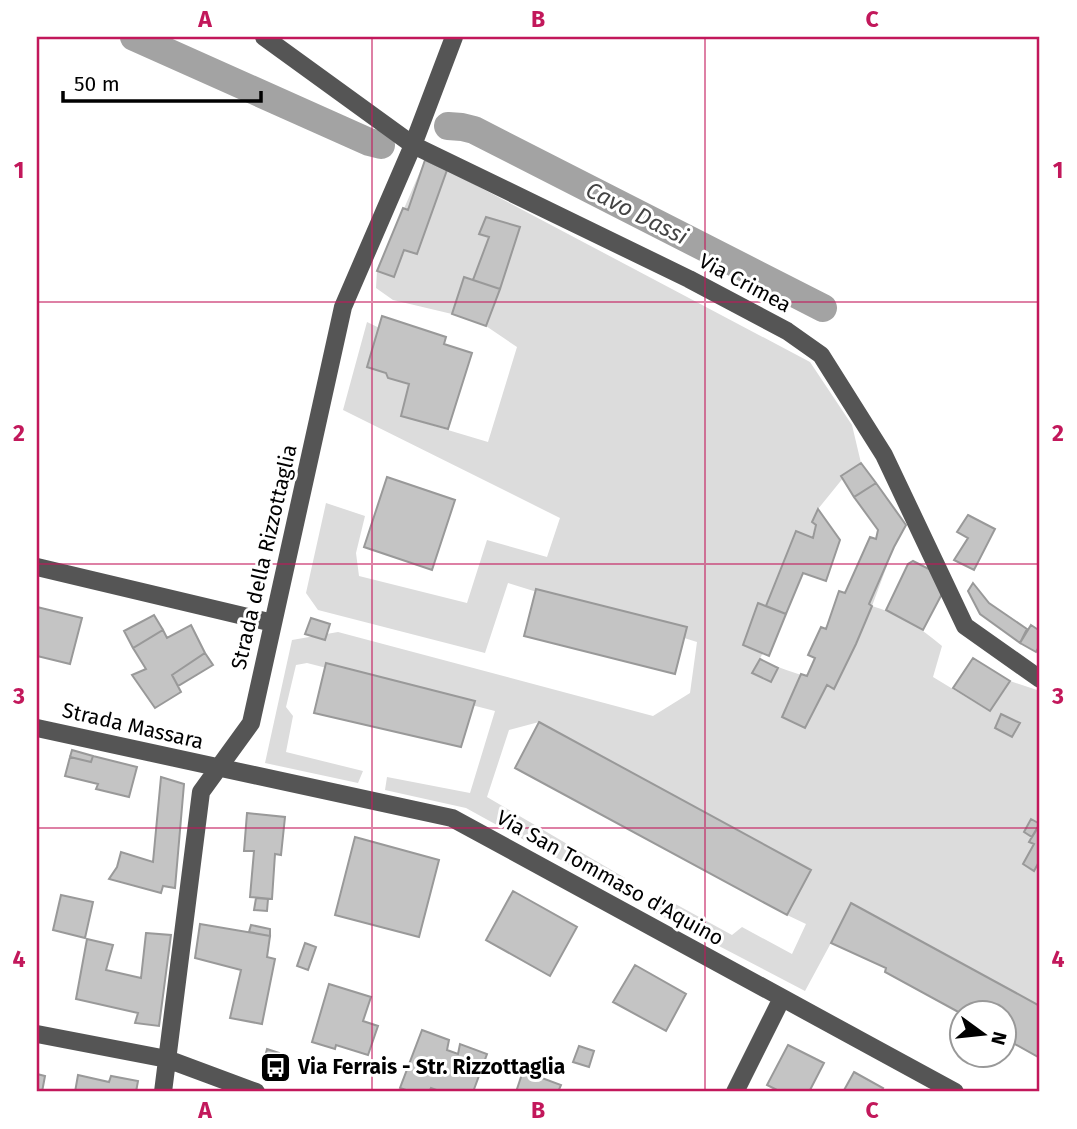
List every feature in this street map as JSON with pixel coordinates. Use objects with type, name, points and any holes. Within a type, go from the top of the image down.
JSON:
[{"type":"street","name":"Via Crimea","points":[[264,37],[413,145],[689,279],[787,331],[821,355],[884,455],[965,626],[1040,679]]},
{"type":"street","name":"Strada della Rizzottaglia","points":[[163,1092],[201,792],[250,723],[343,307],[413,145],[454,37]]},
{"type":"street","points":[[37,567],[273,623]]},
{"type":"street","name":"Strada Massara","points":[[37,728],[219,769]]},
{"type":"street","name":"Via San Tommaso d'Aquino","points":[[219,769],[452,818],[955,1092]]},
{"type":"street","points":[[736,1092],[782,998]]},
{"type":"street","points":[[37,1034],[167,1059],[256,1092]]},
{"type":"shaded area","points":[[425,160],[810,362],[852,425],[861,463],[848,472],[818,509],[813,538],[760,659],[827,685],[894,547],[872,606],[909,622],[942,646],[933,677],[989,711],[1010,681],[1040,691],[1040,1006],[852,904],[805,991],[648,909],[652,901],[670,901],[732,935],[742,927],[792,954],[806,924],[787,915],[811,870],[539,722],[509,730],[487,797],[625,878],[617,891],[466,808],[385,790],[387,777],[470,793],[495,711],[307,663],[296,665],[286,707],[293,716],[286,752],[363,771],[358,783],[265,763],[292,640],[338,632],[653,716],[690,693],[697,642],[508,583],[485,653],[318,610],[306,593],[326,503],[365,516],[356,553],[359,576],[467,603],[487,540],[547,557],[560,518],[343,410],[367,322],[392,334],[409,384],[401,416],[488,442],[517,347],[486,326],[452,314],[393,300],[376,288],[377,271]]},
{"type":"building","points":[[425,160],[447,170],[417,254],[404,250],[394,277],[377,271],[403,208],[408,210]]},
{"type":"building","points":[[486,217],[520,227],[500,289],[473,280],[489,237],[479,234]]},
{"type":"building","points":[[464,277],[500,289],[486,326],[452,314]]},
{"type":"building","points":[[382,316],[446,337],[444,344],[472,353],[448,429],[401,416],[409,384],[388,378],[386,373],[367,367]]},
{"type":"building","points":[[861,463],[876,483],[854,497],[841,476]]},
{"type":"building","points":[[387,477],[455,500],[432,570],[364,547]]},
{"type":"building","points":[[876,483],[906,525],[894,547],[869,604],[872,606],[856,644],[834,689],[827,685],[805,728],[782,717],[801,674],[807,676],[815,658],[808,655],[821,627],[826,629],[839,591],[845,593],[870,537],[876,539],[878,530],[854,497]]},
{"type":"building","points":[[818,509],[840,540],[826,581],[803,573],[786,614],[766,606],[796,531],[813,538],[816,525],[812,522]]},
{"type":"building","points":[[968,515],[995,529],[974,570],[954,560],[968,538],[957,532]]},
{"type":"building","points":[[913,561],[929,569],[944,590],[923,630],[886,610],[908,564]]},
{"type":"building","points":[[973,583],[989,603],[1027,629],[1020,643],[980,614],[968,591]]},
{"type":"building","points":[[536,589],[687,627],[675,674],[524,636]]},
{"type":"building","points":[[758,603],[786,614],[769,656],[743,645]]},
{"type":"building","points":[[37,607],[82,618],[70,664],[37,656]]},
{"type":"building","points":[[154,615],[163,630],[133,648],[124,631]]},
{"type":"building","points":[[311,618],[330,624],[325,640],[305,634]]},
{"type":"building","points":[[191,625],[205,653],[172,675],[181,692],[155,708],[132,675],[146,669],[133,648],[163,630],[167,638]]},
{"type":"building","points":[[1031,625],[1040,631],[1040,645],[1036,652],[1020,643]]},
{"type":"building","points":[[205,653],[213,665],[178,686],[172,675]]},
{"type":"building","points":[[973,658],[1010,681],[990,711],[953,688]]},
{"type":"building","points":[[760,659],[778,668],[771,682],[752,673]]},
{"type":"building","points":[[326,663],[475,701],[461,747],[314,713]]},
{"type":"building","points":[[1001,714],[1020,723],[1012,737],[995,728]]},
{"type":"building","points":[[539,722],[811,870],[787,915],[515,768]]},
{"type":"building","points":[[72,750],[93,756],[91,762],[70,757]]},
{"type":"building","points":[[93,756],[137,767],[129,797],[96,789],[98,784],[65,776],[70,757],[91,762]]},
{"type":"building","points":[[161,777],[184,784],[175,888],[163,886],[161,893],[109,879],[117,867],[121,852],[153,862]]},
{"type":"building","points":[[247,813],[285,817],[281,855],[275,854],[272,899],[250,897],[254,851],[244,851]]},
{"type":"building","points":[[1031,819],[1040,824],[1032,837],[1024,832]]},
{"type":"building","points":[[1040,823],[1040,860],[1034,871],[1023,864],[1034,844],[1029,842]]},
{"type":"building","points":[[355,837],[439,860],[419,937],[335,915]]},
{"type":"building","points":[[513,891],[577,927],[550,976],[486,940]]},
{"type":"building","points":[[61,895],[93,902],[85,938],[53,930]]},
{"type":"building","points":[[256,898],[268,899],[267,911],[254,910]]},
{"type":"building","points":[[851,903],[1040,1006],[1040,1058],[1018,1046],[1018,1000],[948,1000],[948,1006],[885,972],[886,968],[831,943]]},
{"type":"building","points":[[200,924],[270,936],[267,957],[275,959],[262,1024],[230,1018],[241,970],[195,958]]},
{"type":"building","points":[[251,925],[270,929],[270,936],[249,932]]},
{"type":"building","points":[[146,933],[171,935],[159,1026],[135,1023],[138,1013],[76,999],[87,939],[113,945],[106,970],[141,978]]},
{"type":"building","points":[[305,943],[316,947],[308,970],[297,966]]},
{"type":"building","points":[[635,965],[686,994],[666,1031],[613,1002]]},
{"type":"building","points":[[329,984],[371,997],[363,1021],[378,1026],[368,1055],[336,1045],[335,1049],[312,1042]]},
{"type":"building","points":[[422,1030],[449,1040],[447,1050],[458,1054],[460,1044],[487,1054],[473,1092],[442,1092],[431,1088],[429,1092],[412,1092],[400,1088]]},
{"type":"building","points":[[788,1045],[824,1063],[809,1092],[781,1092],[767,1085]]},
{"type":"building","points":[[579,1046],[594,1051],[589,1067],[573,1062]]},
{"type":"building","points":[[267,1049],[279,1053],[276,1064],[264,1060]]},
{"type":"building","points":[[523,1071],[561,1085],[558,1092],[516,1092]]},
{"type":"building","points":[[854,1072],[883,1088],[880,1092],[843,1092]]},
{"type":"building","points":[[37,1074],[45,1076],[42,1092],[37,1092]]},
{"type":"building","points":[[78,1075],[109,1082],[111,1076],[138,1081],[136,1092],[75,1092]]},
{"type":"waterway","name":"Cavo Dassi","points":[[134,37],[381,145]]},
{"type":"waterway","name":"Cavo Dassi","points":[[448,126],[474,130],[823,308]]},
{"type":"place","name":"Via Ferrais - Str. Rizzottaglia","points":[[275,1067]]}]
